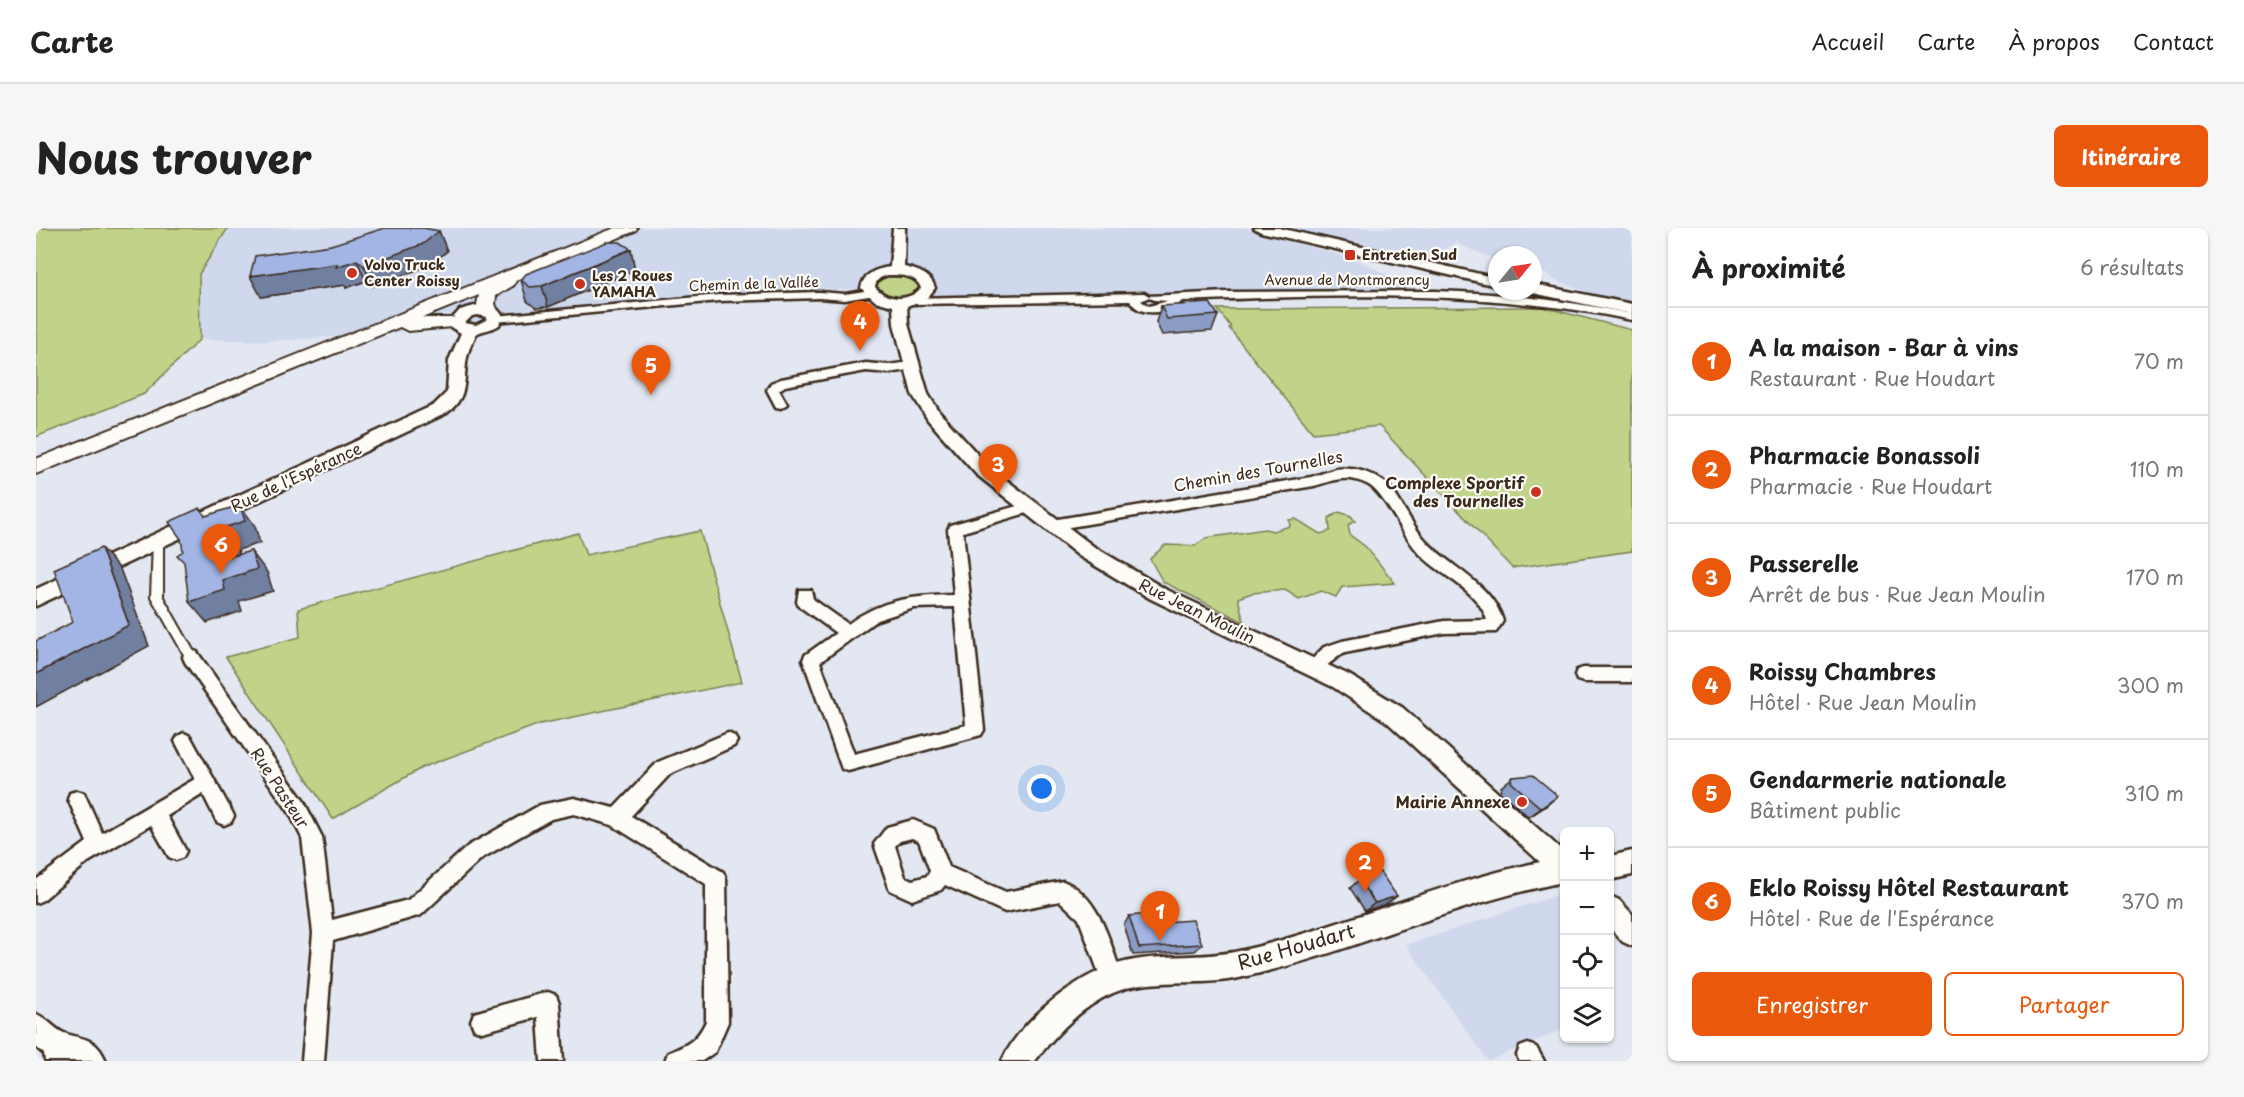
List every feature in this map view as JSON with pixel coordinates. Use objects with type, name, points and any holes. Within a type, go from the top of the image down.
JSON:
[{"type":"main road","points":[[36,450],[600,228]]},
{"type":"main road","points":[[36,467],[629,228]]},
{"type":"main road","points":[[1261,228],[1488,280]]},
{"type":"main road","points":[[492,315],[486,304],[488,294],[565,255]]},
{"type":"main road","points":[[1542,291],[1632,309]]},
{"type":"main road","points":[[255,379],[322,358],[402,327],[423,323],[464,326],[461,316],[471,311],[492,315]]},
{"type":"main road","name":"Rue de l'Espérance","points":[[36,598],[430,416],[445,407],[455,396],[457,381],[455,367],[464,326]]},
{"type":"street","points":[[897,270],[899,228]]},
{"type":"street","points":[[967,300],[944,294],[916,274],[897,270],[871,277],[868,282],[871,293],[883,300],[903,304],[1095,297],[1140,297],[1157,302],[1154,309],[1095,297]]},
{"type":"street","points":[[903,304],[925,294],[927,284]]},
{"type":"street","name":"Chemin de la Vallée","points":[[492,315],[719,298],[819,295],[845,297],[871,293]]},
{"type":"street","name":"Avenue de Montmorency","points":[[1157,302],[1190,296],[1488,296]]},
{"type":"street","points":[[1140,297],[1136,299],[1136,303],[1144,308]]},
{"type":"street","name":"Avenue de Montmorency","points":[[1526,300],[1569,306],[1632,322]]},
{"type":"street","name":"Avenue de Montmorency","points":[[1536,300],[1566,303],[1632,317]]},
{"type":"street","name":"Rue Jean Moulin","points":[[903,304],[911,366],[920,394],[934,416],[982,470],[1086,551],[1158,594],[1362,692],[1395,715],[1560,865]]},
{"type":"street","points":[[781,404],[773,390],[781,383],[866,367],[888,369],[911,366]]},
{"type":"street","name":"Chemin des Tournelles","points":[[1052,525],[1314,481],[1331,473],[1343,471],[1359,474],[1373,481],[1387,491],[1394,508],[1418,542],[1436,562],[1475,589],[1494,612],[1495,621],[1490,628],[1444,627],[1342,647],[1330,652],[1313,667]]},
{"type":"street","points":[[962,601],[914,602],[871,616],[811,660],[848,763],[975,730],[955,529],[1028,508]]},
{"type":"street","name":"Rue Pasteur","points":[[158,540],[157,597],[191,657],[296,806],[312,837],[323,933],[313,1061]]},
{"type":"street","points":[[805,594],[805,602],[848,633]]},
{"type":"street","points":[[1583,675],[1632,675]]},
{"type":"street","points":[[184,741],[224,816]]},
{"type":"street","points":[[617,818],[664,768],[728,741]]},
{"type":"street","points":[[36,892],[81,856],[205,783]]},
{"type":"street","points":[[77,799],[98,846]]},
{"type":"street","points":[[323,933],[414,908],[475,852],[547,811],[574,806],[617,818],[716,879],[717,1022],[707,1044],[686,1058],[676,1061]]},
{"type":"street","points":[[154,813],[176,851]]},
{"type":"street","points":[[1614,867],[1632,863]]},
{"type":"street","name":"Rue Houdart","points":[[1017,1061],[1076,998],[1112,979],[1145,972],[1235,966],[1332,938],[1527,875],[1560,870]]},
{"type":"street","points":[[941,873],[1005,902],[1063,891],[1088,913],[1112,979]]},
{"type":"street","points":[[1614,913],[1632,933]]},
{"type":"street","points":[[483,1021],[548,1003],[552,1061]]},
{"type":"street","points":[[51,1045],[76,1048],[91,1061]]},
{"type":"shaded area","points":[[228,228],[1246,228],[1360,261],[1422,293],[972,297],[849,289],[716,298],[523,323],[273,341],[200,339],[199,274]]},
{"type":"shaded area","points":[[1278,228],[1632,228],[1632,304],[1598,296],[1553,279],[1542,272],[1542,246],[1488,246],[1488,256],[1456,243],[1420,260]]},
{"type":"shaded area","points":[[1560,893],[1560,1031],[1488,1061],[1406,945]]},
{"type":"green space","points":[[36,228],[228,228],[199,274],[200,339],[144,394],[36,437]]},
{"type":"green space","points":[[888,275],[911,276],[922,286],[921,290],[904,298],[886,295],[876,288],[875,284]]},
{"type":"green space","name":"Complexe Sportif des Tournelles","points":[[1543,307],[1632,330],[1632,551],[1512,568],[1379,426],[1313,433],[1229,328],[1231,327],[1217,309]]},
{"type":"green space","points":[[1339,512],[1351,516],[1355,521],[1348,525],[1350,535],[1366,547],[1395,583],[1342,587],[1336,597],[1321,591],[1299,599],[1285,590],[1252,593],[1238,598],[1244,622],[1163,582],[1150,559],[1165,545],[1195,546],[1206,538],[1265,529],[1273,531],[1290,526],[1289,520],[1296,519],[1320,534],[1330,531],[1329,518]]},
{"type":"green space","points":[[700,531],[742,682],[540,724],[423,767],[333,819],[226,657],[300,637],[298,609],[578,533],[586,555]]},
{"type":"building","points":[[385,228],[423,228],[439,231],[423,244],[364,266],[357,260],[336,267],[337,264],[250,276],[255,256],[331,245]]},
{"type":"building","points":[[607,242],[620,242],[631,249],[542,286],[530,287],[521,280],[526,274]]},
{"type":"building","points":[[1210,303],[1218,315],[1167,319],[1161,306]]},
{"type":"building","points":[[240,505],[245,521],[223,528],[229,557],[251,551],[257,569],[223,580],[225,590],[189,602],[184,562],[177,555],[183,551],[181,539],[169,522],[200,508],[205,516]]},
{"type":"building","points":[[101,548],[129,625],[36,674],[36,641],[73,622],[54,569]]},
{"type":"building","points":[[1533,775],[1558,796],[1541,808],[1511,782],[1513,777]]},
{"type":"building","points":[[1380,872],[1397,896],[1375,903],[1359,880]]},
{"type":"building","points":[[1160,913],[1163,922],[1193,920],[1202,944],[1139,948],[1129,916]]},
{"type":"place","name":"Entretien Sud","points":[[1350,255]]},
{"type":"place","name":"Volvo Truck Center Roissy","points":[[352,273]]},
{"type":"place","name":"Les 2 Roues YAMAHA","points":[[580,284]]},
{"type":"place","name":"Roissy Chambres","points":[[860,351]]},
{"type":"place","name":"Gendarmerie nationale","points":[[651,395]]},
{"type":"place","name":"Complexe Sportif des Tournelles","points":[[1536,492]]},
{"type":"place","name":"Passerelle","points":[[998,494]]},
{"type":"place","name":"Eklo Roissy Hôtel Restaurant","points":[[221,574]]},
{"type":"place","name":"Mairie Annexe","points":[[1522,802]]},
{"type":"place","name":"Pharmacie Bonassoli","points":[[1365,892]]},
{"type":"place","name":"A la maison - Bar à vins","points":[[1160,941]]}]
